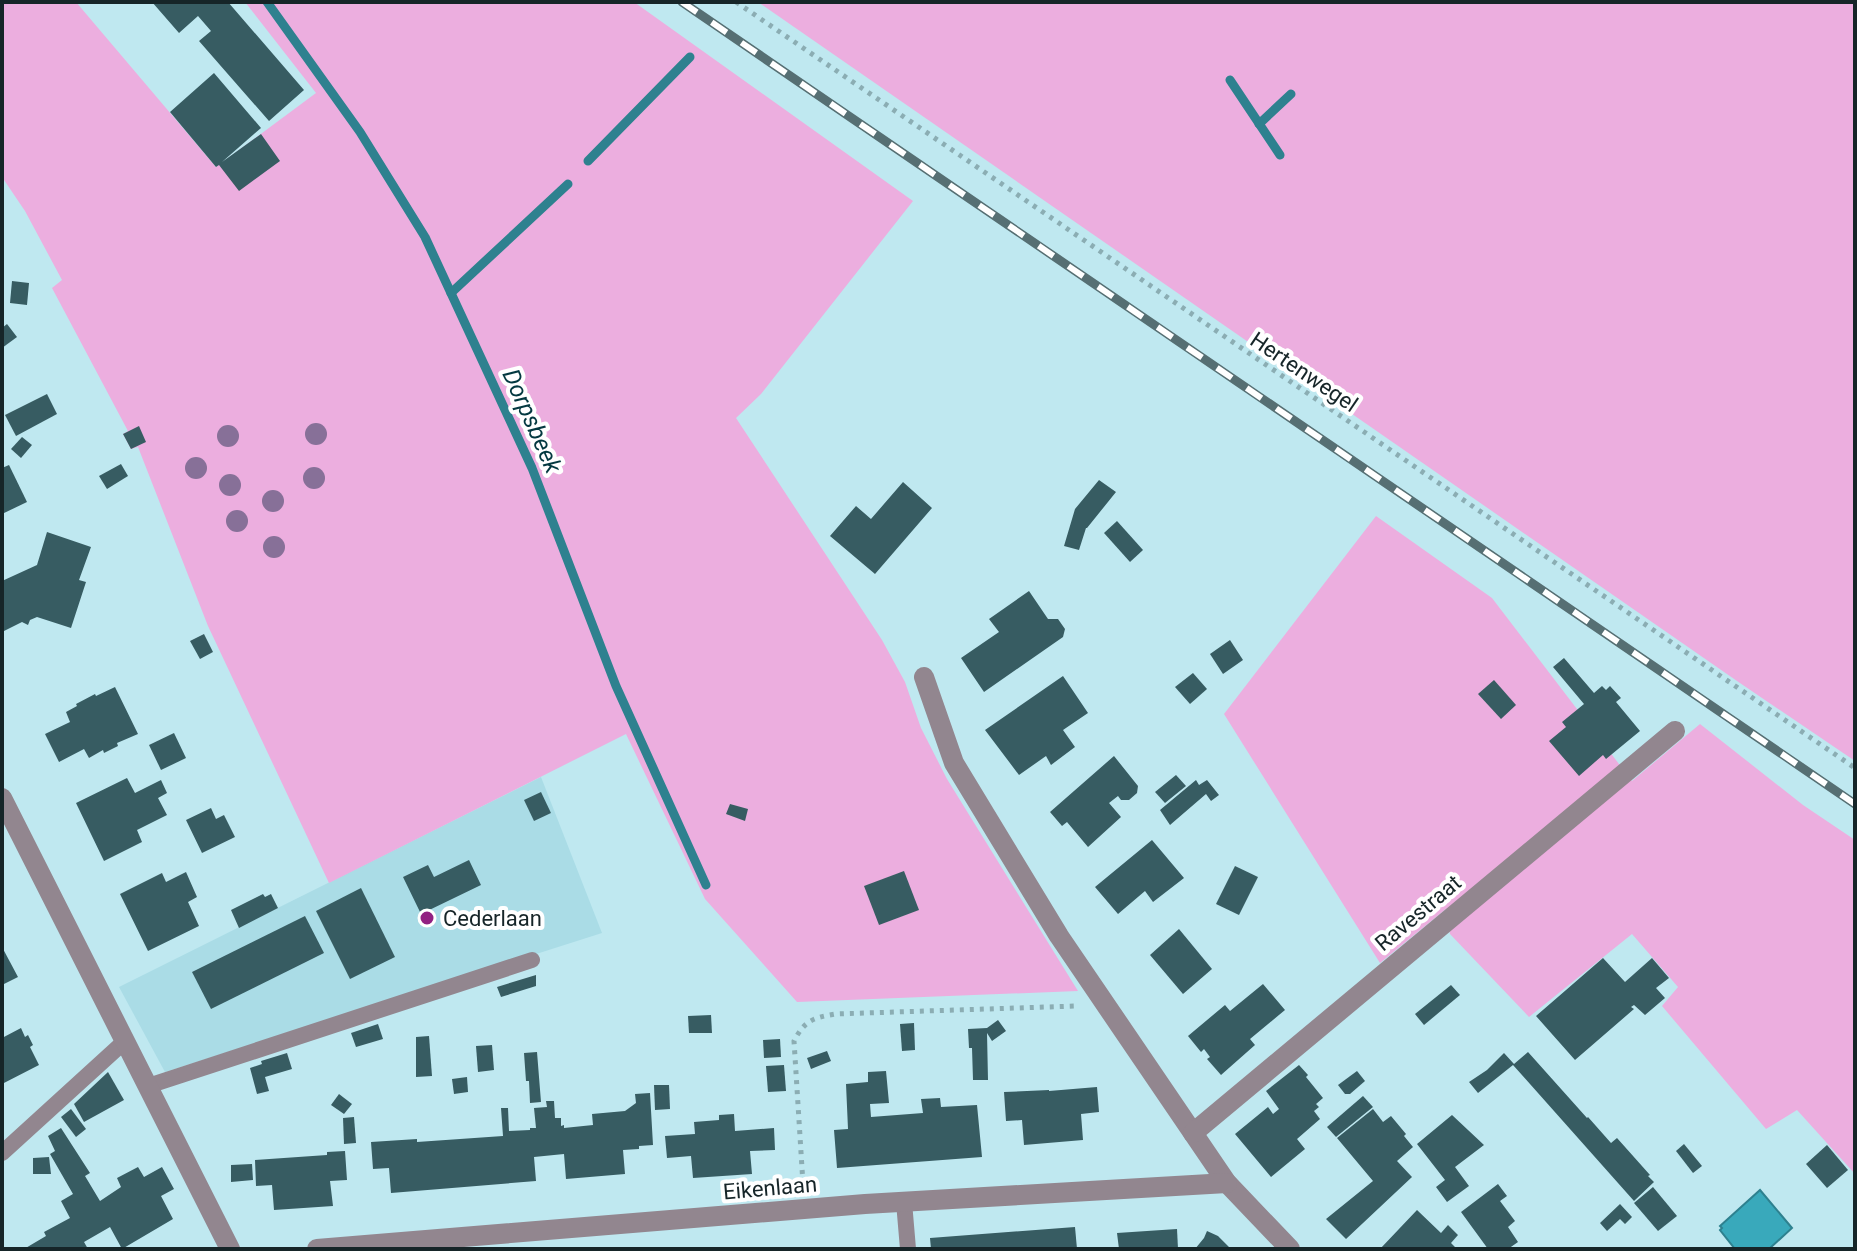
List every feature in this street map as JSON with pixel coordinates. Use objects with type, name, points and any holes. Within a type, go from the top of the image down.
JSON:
[{"type":"street","points":[[924,677],[954,763],[1059,936],[1227,1183],[1290,1249]]},
{"type":"street","name":"Ravestraat","points":[[1193,1133],[1675,731]]},
{"type":"street","points":[[2,798],[230,1249]]},
{"type":"street","name":"Eikenlaan","points":[[317,1249],[805,1209],[1227,1183]]},
{"type":"lane","points":[[148,1086],[532,960]]},
{"type":"lane","points":[[2,1153],[125,1041]]},
{"type":"lane","points":[[904,1202],[908,1249]]},
{"type":"path","name":"Hertenwegel","points":[[736,2],[1855,768]]},
{"type":"path","points":[[805,1209],[794,1041],[802,1027],[818,1017],[835,1014],[1106,1005]]},
{"type":"shaded area","points":[[2,2],[76,2],[216,167],[316,93],[245,2],[634,2],[913,201],[761,394],[736,418],[882,640],[905,682],[921,728],[947,779],[1078,991],[797,1002],[705,899],[626,734],[329,883],[208,626],[138,447],[131,449],[123,434],[128,431],[52,288],[62,280],[25,211],[2,177]]},
{"type":"shaded area","points":[[758,2],[1855,2],[1855,761],[1737,681]]},
{"type":"shaded area","points":[[1376,516],[1492,598],[1632,781],[1700,724],[1803,805],[1855,840],[1855,1174],[1797,1110],[1766,1129],[1662,1006],[1678,987],[1632,934],[1529,1017],[1450,934],[1446,909],[1380,963],[1224,714]]},
{"type":"shaded area","name":"Cederlaan","points":[[541,777],[602,933],[165,1072],[119,987]]},
{"type":"water","points":[[1760,1190],[1792,1228],[1769,1249],[1735,1249],[1720,1226]]},
{"type":"building","points":[[152,2],[228,2],[304,90],[269,121],[199,41],[211,31],[198,16],[179,33]]},
{"type":"building","points":[[214,73],[261,128],[222,162],[261,134],[280,161],[239,191],[170,112]]},
{"type":"building","points":[[12,281],[29,283],[27,305],[10,303]]},
{"type":"building","points":[[7,324],[17,337],[2,348],[2,328]]},
{"type":"building","points":[[47,394],[57,414],[16,436],[5,415]]},
{"type":"building","points":[[139,426],[146,442],[131,449],[123,434]]},
{"type":"building","points":[[22,437],[32,445],[21,458],[11,449]]},
{"type":"building","points":[[121,464],[128,476],[107,489],[99,476]]},
{"type":"building","points":[[9,465],[27,502],[2,514],[2,468]]},
{"type":"building","points":[[1099,480],[1116,492],[1086,528],[1079,550],[1064,546],[1075,509]]},
{"type":"building","points":[[903,482],[932,508],[875,574],[830,536],[856,506],[871,519]]},
{"type":"building","points":[[1117,521],[1143,550],[1130,562],[1104,533]]},
{"type":"building","points":[[47,532],[91,547],[79,580],[86,582],[71,628],[37,617],[30,620],[28,625],[22,622],[2,632],[2,581],[37,565]]},
{"type":"building","points":[[1029,591],[1048,619],[1058,619],[1065,629],[1063,637],[984,692],[961,658],[999,632],[989,619]]},
{"type":"building","points":[[204,634],[213,652],[200,659],[190,641]]},
{"type":"building","points":[[1230,640],[1243,660],[1223,674],[1210,654]]},
{"type":"building","points":[[1564,658],[1594,693],[1602,686],[1606,690],[1610,686],[1621,698],[1616,702],[1640,731],[1606,759],[1603,755],[1579,776],[1549,741],[1566,727],[1562,722],[1584,704],[1553,667]]},
{"type":"building","points":[[1193,673],[1207,689],[1190,704],[1175,687]]},
{"type":"building","points":[[1063,676],[1088,713],[1063,730],[1075,747],[1051,765],[1046,756],[1019,775],[985,730]]},
{"type":"building","points":[[1494,680],[1516,705],[1501,719],[1478,694]]},
{"type":"building","points":[[115,687],[138,734],[104,753],[103,750],[89,758],[84,749],[59,762],[45,734],[70,722],[66,712],[76,704]]},
{"type":"building","points":[[174,733],[186,758],[161,770],[149,745]]},
{"type":"building","points":[[1114,756],[1138,786],[1137,793],[1129,800],[1121,800],[1118,796],[1109,803],[1121,817],[1088,847],[1067,822],[1062,826],[1050,812]]},
{"type":"building","points":[[1176,775],[1186,786],[1165,803],[1155,792]]},
{"type":"building","points":[[127,778],[135,793],[161,780],[167,793],[158,798],[167,815],[137,830],[142,842],[104,861],[76,803]]},
{"type":"building","points":[[1196,780],[1199,785],[1207,780],[1219,795],[1211,801],[1206,794],[1170,825],[1160,810]]},
{"type":"building","points":[[541,792],[551,813],[534,821],[524,800]]},
{"type":"building","points":[[730,804],[748,809],[745,821],[726,814]]},
{"type":"building","points":[[211,808],[216,819],[224,815],[235,837],[202,853],[186,820]]},
{"type":"building","points":[[1152,840],[1184,878],[1153,902],[1145,891],[1118,914],[1095,887]]},
{"type":"building","points":[[469,860],[481,885],[421,914],[403,877],[428,865],[434,877]]},
{"type":"building","points":[[1235,866],[1258,877],[1239,915],[1216,904]]},
{"type":"building","points":[[904,871],[919,910],[879,925],[864,886]]},
{"type":"building","points":[[186,872],[197,897],[188,902],[199,926],[148,951],[120,894],[162,873],[166,882]]},
{"type":"building","points":[[361,888],[395,957],[350,979],[316,911]]},
{"type":"building","points":[[263,894],[265,897],[271,894],[278,908],[239,928],[231,910]]},
{"type":"building","points":[[305,916],[324,953],[211,1009],[192,972]]},
{"type":"building","points":[[1179,929],[1212,969],[1183,994],[1150,955]]},
{"type":"building","points":[[2,947],[18,977],[2,985]]},
{"type":"building","points":[[1603,958],[1625,982],[1652,958],[1669,978],[1656,988],[1665,998],[1645,1015],[1634,1005],[1631,1007],[1634,1009],[1575,1060],[1536,1016]]},
{"type":"building","points":[[536,975],[536,986],[501,997],[497,987]]},
{"type":"building","points":[[1263,984],[1285,1010],[1250,1039],[1255,1045],[1221,1075],[1207,1059],[1210,1057],[1204,1049],[1201,1052],[1188,1036],[1225,1005],[1230,1011]]},
{"type":"building","points":[[1451,985],[1460,995],[1424,1025],[1415,1014]]},
{"type":"building","points":[[711,1015],[712,1033],[689,1033],[688,1016]]},
{"type":"building","points":[[998,1020],[1006,1031],[992,1041],[987,1033],[988,1080],[973,1080],[968,1029],[987,1028]]},
{"type":"building","points":[[914,1023],[915,1050],[902,1051],[900,1024]]},
{"type":"building","points":[[378,1024],[383,1039],[356,1047],[351,1033]]},
{"type":"building","points":[[21,1028],[33,1045],[30,1047],[39,1065],[2,1084],[2,1038]]},
{"type":"building","points":[[429,1036],[432,1076],[416,1077],[416,1037]]},
{"type":"building","points":[[780,1039],[781,1057],[764,1058],[763,1040]]},
{"type":"building","points":[[492,1045],[494,1070],[478,1072],[476,1046]]},
{"type":"building","points":[[827,1051],[831,1061],[811,1069],[807,1058]]},
{"type":"building","points":[[537,1052],[541,1102],[530,1103],[524,1053]]},
{"type":"building","points":[[1528,1052],[1611,1143],[1617,1138],[1650,1175],[1654,1182],[1634,1201],[1513,1065],[1478,1093],[1469,1082],[1504,1053],[1514,1064]]},
{"type":"building","points":[[287,1053],[292,1069],[265,1077],[269,1091],[257,1094],[250,1068]]},
{"type":"building","points":[[784,1065],[786,1091],[768,1092],[766,1066]]},
{"type":"building","points":[[1299,1065],[1323,1098],[1314,1111],[1320,1119],[1297,1139],[1305,1149],[1271,1177],[1235,1134],[1268,1107],[1273,1114],[1279,1109],[1266,1091]]},
{"type":"building","points":[[886,1071],[889,1103],[870,1104],[871,1117],[923,1113],[921,1099],[940,1098],[941,1107],[977,1105],[982,1157],[837,1168],[834,1130],[848,1129],[846,1084],[868,1082],[868,1072]]},
{"type":"building","points":[[1357,1071],[1365,1081],[1350,1094],[1345,1094],[1338,1085]]},
{"type":"building","points":[[108,1072],[124,1100],[84,1122],[74,1104]]},
{"type":"building","points":[[467,1077],[468,1092],[454,1094],[452,1079]]},
{"type":"building","points":[[654,1085],[669,1085],[670,1109],[655,1110]]},
{"type":"building","points":[[1097,1087],[1099,1112],[1081,1114],[1083,1140],[1024,1145],[1022,1120],[1006,1121],[1004,1092]]},
{"type":"building","points":[[650,1093],[653,1145],[623,1150],[625,1174],[566,1179],[564,1154],[534,1157],[536,1181],[391,1193],[389,1168],[373,1169],[371,1142],[503,1136],[501,1108],[508,1108],[509,1131],[530,1130],[536,1128],[534,1108],[547,1107],[546,1101],[554,1101],[555,1118],[561,1118],[564,1128],[593,1125],[592,1114],[625,1111],[636,1103],[635,1094]]},
{"type":"building","points":[[339,1094],[352,1104],[344,1114],[331,1105]]},
{"type":"building","points":[[1363,1096],[1373,1107],[1336,1137],[1327,1127]]},
{"type":"building","points":[[71,1109],[86,1129],[76,1137],[61,1117]]},
{"type":"building","points":[[1373,1109],[1383,1122],[1391,1116],[1406,1134],[1404,1136],[1413,1147],[1397,1161],[1412,1177],[1346,1239],[1326,1219],[1373,1181],[1337,1138]]},
{"type":"building","points":[[734,1114],[735,1131],[774,1128],[775,1150],[750,1151],[752,1174],[693,1178],[691,1156],[667,1158],[665,1136],[695,1134],[694,1122],[719,1120],[719,1115]]},
{"type":"building","points":[[1452,1115],[1484,1145],[1455,1167],[1469,1186],[1447,1202],[1436,1187],[1445,1180],[1417,1144]]},
{"type":"building","points":[[354,1117],[356,1143],[344,1144],[343,1118]]},
{"type":"building","points":[[61,1128],[90,1173],[85,1176],[100,1201],[121,1187],[117,1178],[138,1167],[144,1177],[162,1167],[174,1189],[161,1196],[173,1219],[122,1249],[110,1227],[84,1242],[88,1249],[24,1249],[46,1236],[44,1232],[70,1218],[61,1201],[73,1194],[50,1154],[55,1151],[48,1136]]},
{"type":"building","points":[[1684,1144],[1702,1166],[1693,1173],[1676,1151]]},
{"type":"building","points":[[1827,1145],[1848,1170],[1827,1188],[1806,1164]]},
{"type":"building","points":[[345,1151],[347,1180],[330,1181],[333,1206],[274,1210],[272,1185],[256,1186],[255,1160]]},
{"type":"building","points":[[49,1157],[51,1174],[33,1174],[33,1158]]},
{"type":"building","points":[[252,1164],[253,1180],[231,1182],[231,1165]]},
{"type":"building","points":[[1498,1184],[1507,1196],[1500,1201],[1515,1221],[1508,1227],[1518,1242],[1508,1249],[1488,1249],[1461,1212]]},
{"type":"building","points":[[1653,1187],[1677,1216],[1658,1231],[1634,1203]]},
{"type":"building","points":[[1620,1204],[1632,1217],[1625,1224],[1620,1219],[1607,1231],[1600,1223]]},
{"type":"building","points":[[1417,1210],[1441,1233],[1448,1225],[1458,1235],[1451,1243],[1457,1249],[1380,1249]]},
{"type":"building","points":[[1075,1227],[1077,1249],[931,1249],[930,1238]]},
{"type":"building","points":[[1177,1229],[1178,1249],[1119,1249],[1117,1233]]},
{"type":"building","points":[[1207,1231],[1218,1236],[1231,1249],[1195,1249]]},
{"type":"waterway","name":"Dorpsbeek","points":[[267,2],[360,132],[425,237],[532,468],[616,686],[706,885]]},
{"type":"waterway","points":[[588,161],[690,57]]},
{"type":"waterway","points":[[1230,80],[1280,155]]},
{"type":"waterway","points":[[1259,124],[1291,94]]},
{"type":"waterway","points":[[451,293],[568,184]]},
{"type":"railway","points":[[682,2],[1855,804]]},
{"type":"place","name":"Cederlaan","points":[[427,918]]}]
